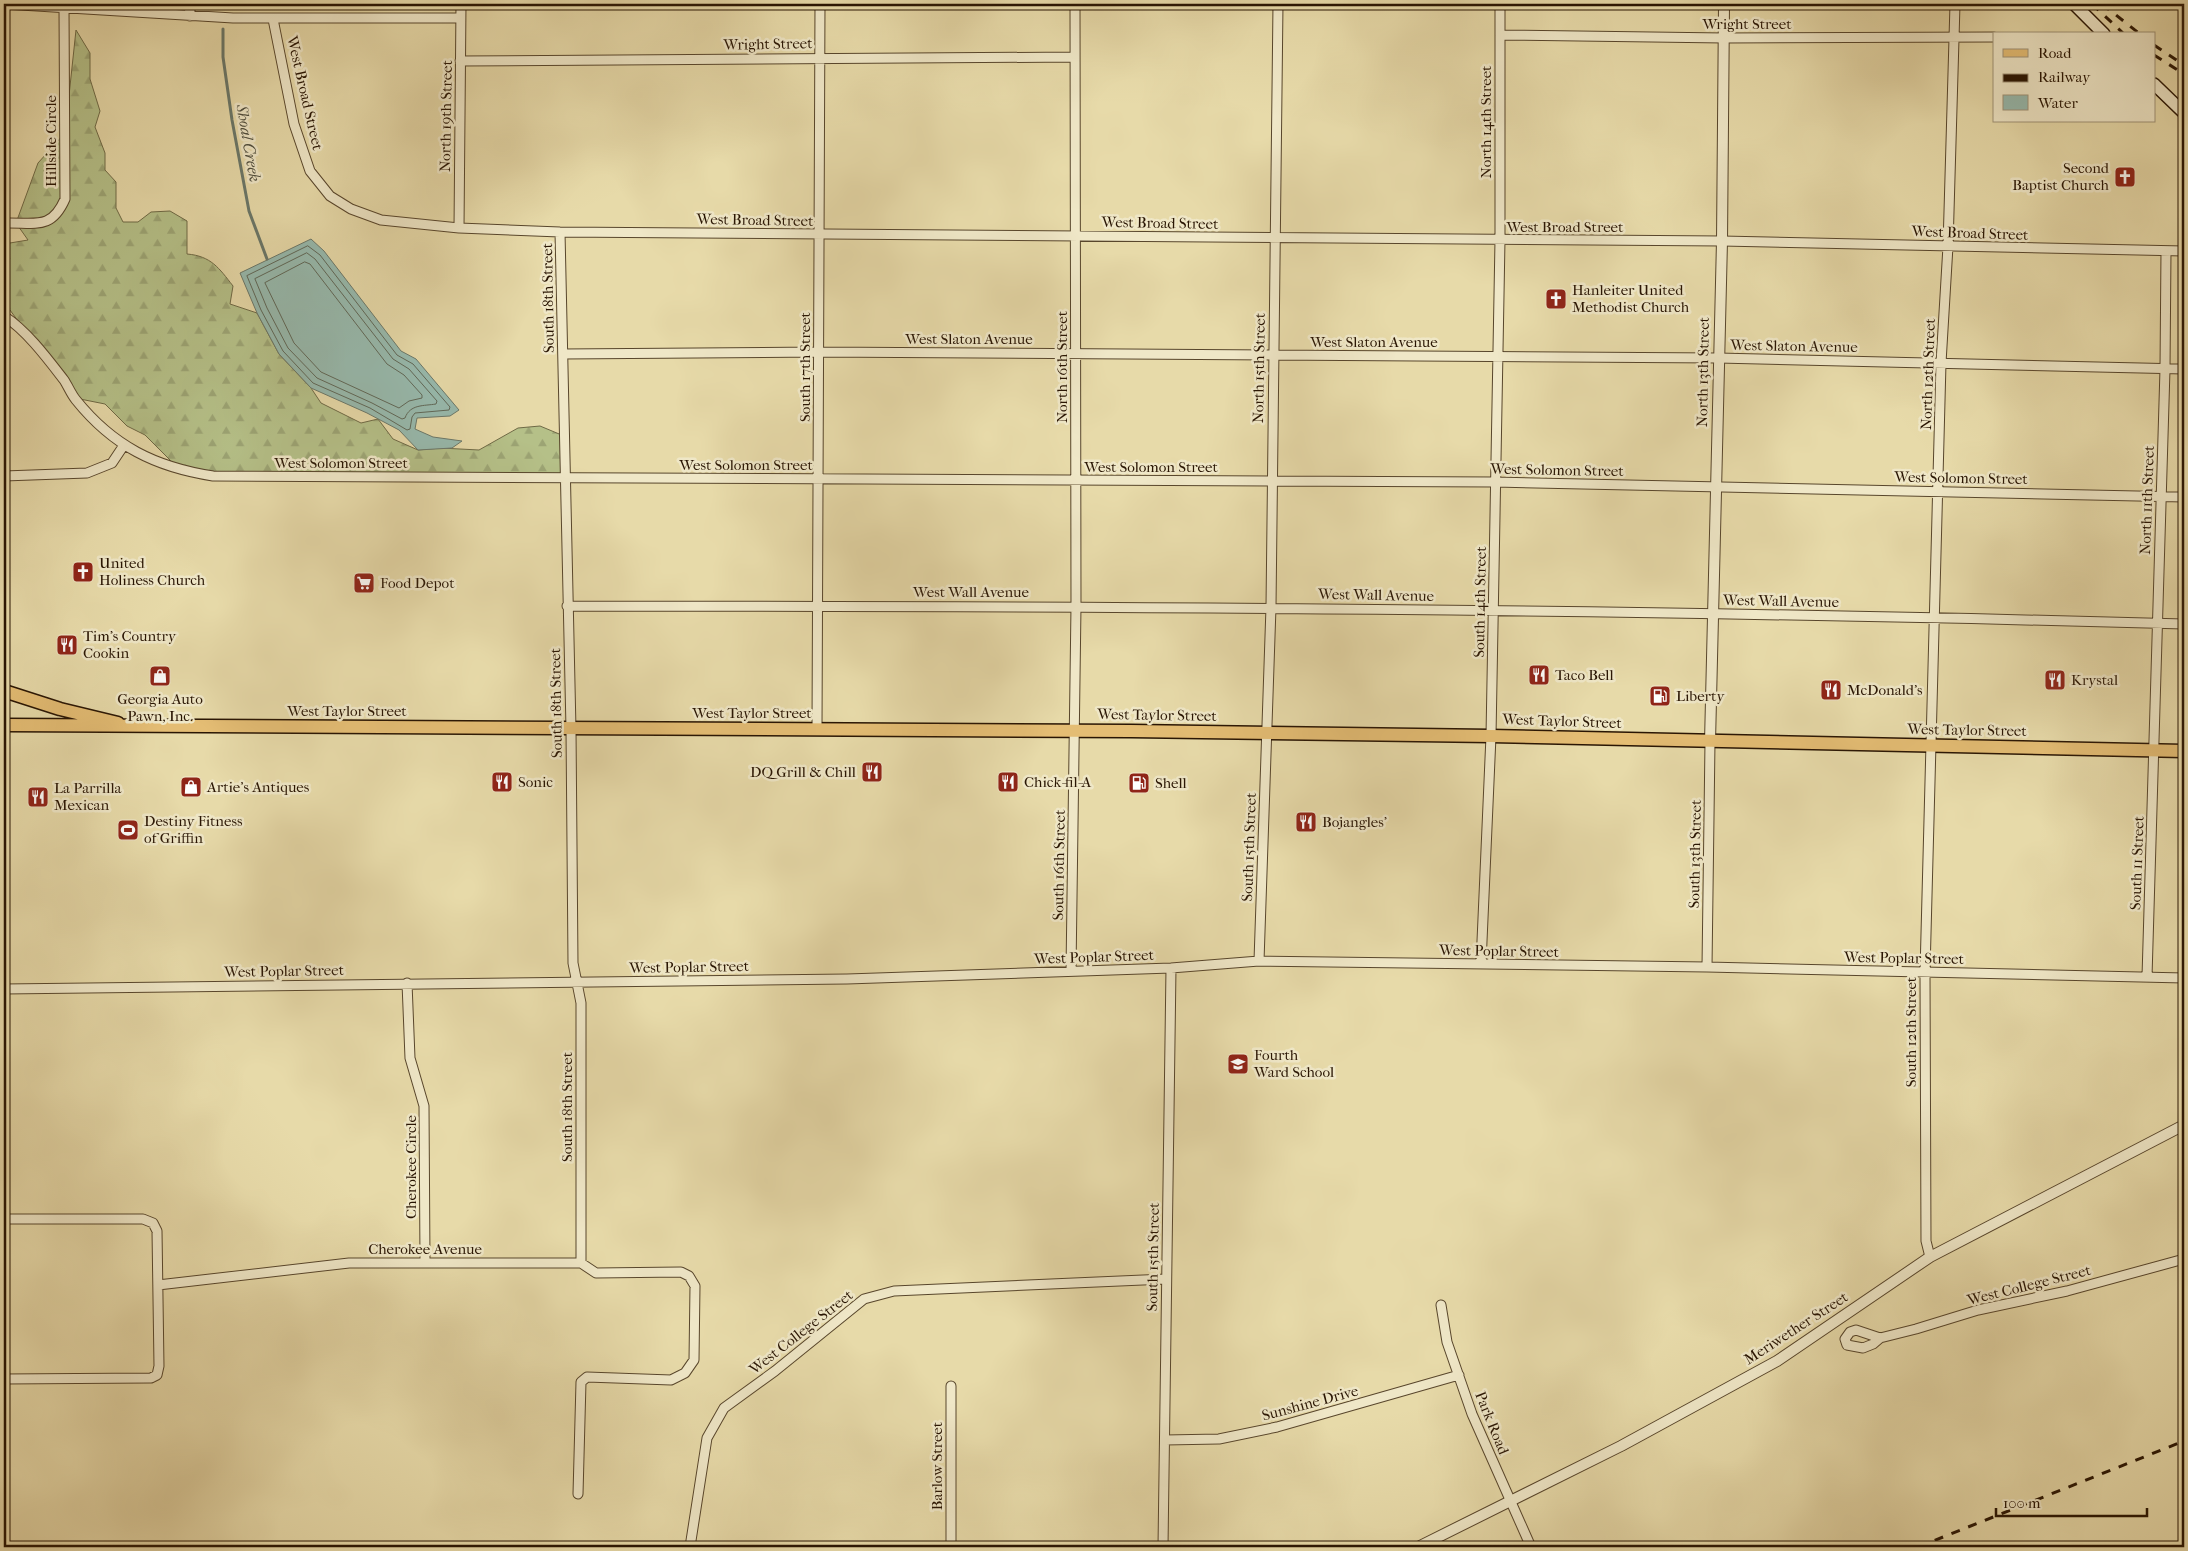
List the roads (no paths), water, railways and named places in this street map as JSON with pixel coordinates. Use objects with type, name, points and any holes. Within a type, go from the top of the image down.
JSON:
[{"type":"main road","points":[[2074,4],[2099,32]]},
{"type":"main road","points":[[2156,86],[2184,113]]},
{"type":"main road","points":[[4,691],[60,709],[94,715],[130,727]]},
{"type":"main road","name":"West Taylor Street","points":[[4,725],[1266,732],[2184,751]]},
{"type":"street","points":[[4,4],[190,16],[273,19],[460,18]]},
{"type":"street","points":[[190,4],[190,16]]},
{"type":"street","name":"North 19th Street","points":[[458,228],[460,4]]},
{"type":"street","name":"South 17th Street","points":[[818,730],[822,57],[820,4]]},
{"type":"street","name":"North 16th Street","points":[[1075,4],[1075,730]]},
{"type":"street","name":"North 15th Street","points":[[1266,732],[1271,607],[1278,4]]},
{"type":"street","name":"North 14th Street","points":[[1500,4],[1500,240]]},
{"type":"street","name":"North 13th Street","points":[[1710,742],[1722,241],[1724,4]]},
{"type":"street","name":"North 12th Street","points":[[1932,746],[1941,363],[1948,246],[1956,4]]},
{"type":"street","name":"Hillside Circle","points":[[4,222],[48,222],[59,213],[66,199],[64,8]]},
{"type":"street","name":"West Broad Street","points":[[273,19],[294,124],[310,170],[330,196],[351,209],[381,220],[458,228],[560,232],[1722,241],[2184,251]]},
{"type":"street","name":"Wright Street","points":[[1500,35],[1724,38],[1993,37]]},
{"type":"street","name":"Wright Street","points":[[460,61],[822,57],[1075,57]]},
{"type":"street","name":"South 18th Street","points":[[560,232],[571,729],[573,963],[581,1003],[581,1263]]},
{"type":"street","name":"South 14th Street","points":[[1481,964],[1491,736],[1500,240]]},
{"type":"street","name":"North 11th Street","points":[[2154,750],[2165,368],[2166,251]]},
{"type":"street","name":"West Solomon Street","points":[[4,316],[34,343],[65,381],[74,398],[107,433],[124,445],[154,461],[181,471],[213,476],[1495,482],[2184,497]]},
{"type":"street","name":"West Slaton Avenue","points":[[563,354],[819,352],[1718,358],[2184,369]]},
{"type":"street","points":[[4,476],[87,474],[112,463],[124,445]]},
{"type":"street","name":"West Wall Avenue","points":[[567,606],[1271,607],[1934,617],[2184,624]]},
{"type":"street","name":"South 16th Street","points":[[1071,971],[1075,730]]},
{"type":"street","name":"South 15th Street","points":[[1259,961],[1266,732]]},
{"type":"street","name":"South 13th Street","points":[[1707,968],[1710,742]]},
{"type":"street","name":"South 12th Street","points":[[1930,1257],[1926,1241],[1925,972],[1932,746]]},
{"type":"street","name":"South 11 Street","points":[[2148,977],[2154,750]]},
{"type":"street","name":"West Poplar Street","points":[[4,989],[848,979],[1171,968],[1259,961],[2184,978]]},
{"type":"street","name":"South 15th Street","points":[[1163,1547],[1171,968]]},
{"type":"street","name":"Cherokee Circle","points":[[407,983],[410,1058],[424,1106],[425,1262]]},
{"type":"street","name":"Meriwether Street","points":[[1418,1547],[1621,1446],[1777,1361],[1930,1257],[2184,1125]]},
{"type":"street","points":[[4,1220],[143,1219],[153,1223],[157,1230],[159,1366],[156,1376],[151,1378],[4,1379]]},
{"type":"street","name":"West College Street","points":[[1880,1338],[1978,1310],[2067,1290],[2184,1259]]},
{"type":"street","name":"Cherokee Avenue","points":[[158,1285],[349,1263],[581,1263],[596,1273],[681,1272],[690,1276],[695,1286],[694,1360],[686,1373],[671,1380],[587,1377],[581,1382],[578,1494]]},
{"type":"street","name":"West College Street","points":[[690,1547],[707,1438],[724,1408],[775,1371],[864,1300],[894,1291],[1166,1279]]},
{"type":"street","name":"Park Road","points":[[1441,1305],[1447,1342],[1485,1445],[1532,1547]]},
{"type":"street","name":"Sunshine Drive","points":[[1165,1440],[1219,1438],[1272,1428],[1459,1375]]},
{"type":"street","name":"Barlow Street","points":[[951,1386],[951,1547]]},
{"type":"water","points":[[311,239],[324,251],[401,351],[416,359],[459,410],[450,416],[417,418],[415,429],[433,437],[462,441],[452,448],[418,450],[399,430],[367,413],[311,388],[279,354],[257,313],[240,273]]},
{"type":"waterway","name":"Shoal Creek","points":[[223,29],[223,57],[232,120],[249,211],[267,259]]},
{"type":"railway","points":[[2092,4],[2122,32]]},
{"type":"railway","points":[[2102,4],[2137,32]]},
{"type":"railway","points":[[2156,46],[2184,65]]},
{"type":"railway","points":[[2156,56],[2184,74]]},
{"type":"railway","points":[[1918,1547],[2184,1441]]},
{"type":"place","name":"Second Baptist Church","points":[[2125,177]]},
{"type":"place","name":"Hanleiter United Methodist Church","points":[[1556,299]]},
{"type":"place","name":"United Holiness Church","points":[[83,572]]},
{"type":"place","name":"Food Depot","points":[[364,583]]},
{"type":"place","name":"Tim's Country Cookin","points":[[67,645]]},
{"type":"place","name":"Taco Bell","points":[[1539,675]]},
{"type":"place","name":"Georgia Auto Pawn, Inc.","points":[[160,676]]},
{"type":"place","name":"Krystal","points":[[2055,680]]},
{"type":"place","name":"McDonald's","points":[[1831,690]]},
{"type":"place","name":"Liberty","points":[[1660,696]]},
{"type":"place","name":"DQ Grill & Chill","points":[[872,772]]},
{"type":"place","name":"Sonic","points":[[502,782]]},
{"type":"place","name":"Chick-fil-A","points":[[1008,782]]},
{"type":"place","name":"Shell","points":[[1139,783]]},
{"type":"place","name":"Artie's Antiques","points":[[191,787]]},
{"type":"place","name":"La Parrilla Mexican","points":[[38,797]]},
{"type":"place","name":"Bojangles'","points":[[1306,822]]},
{"type":"place","name":"Destiny Fitness of Griffin","points":[[128,830]]},
{"type":"place","name":"Fourth Ward School","points":[[1238,1064]]}]
